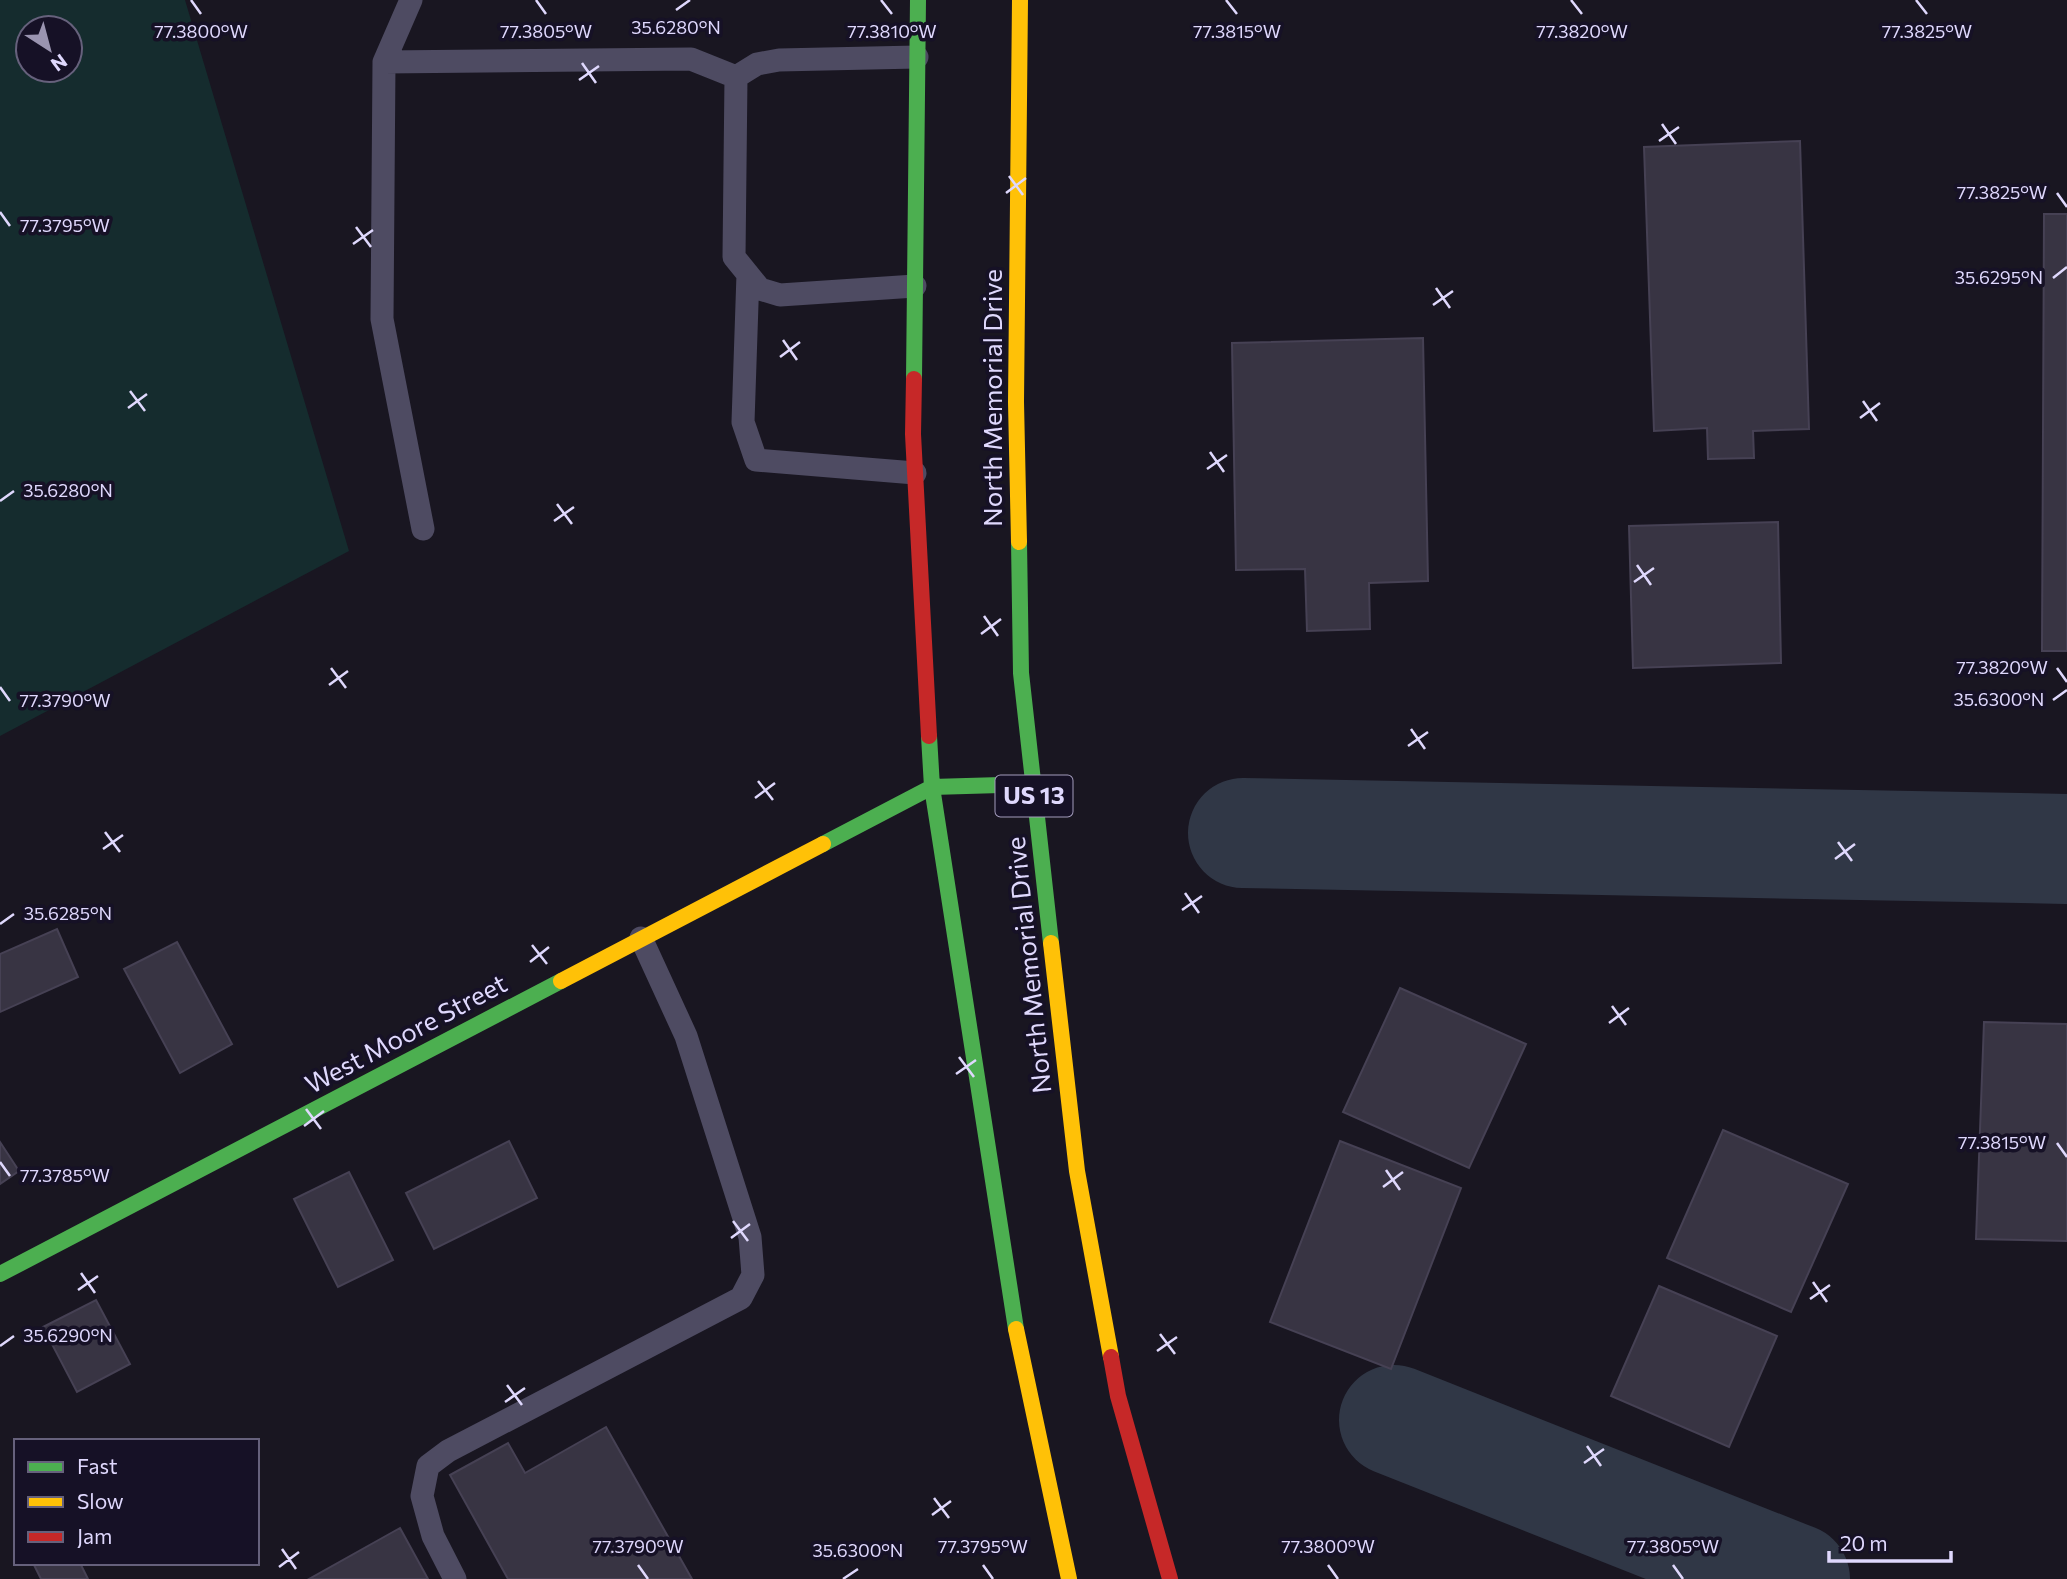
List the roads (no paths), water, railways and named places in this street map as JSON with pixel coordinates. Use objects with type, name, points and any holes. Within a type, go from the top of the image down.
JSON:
[{"type":"main road","points":[[918,0],[915,473],[932,787],[1014,1320],[1069,1579]]},
{"type":"main road","name":"North Memorial Drive","points":[[1020,0],[1016,416],[1021,673],[1077,1171],[1118,1396],[1170,1579]]},
{"type":"main road","name":"West Moore Street","points":[[0,1274],[932,787],[1033,785]]},
{"type":"lane","points":[[411,0],[384,62],[382,319],[423,529]]},
{"type":"lane","points":[[736,77],[757,64],[779,60],[917,57]]},
{"type":"lane","points":[[384,62],[691,59],[736,77]]},
{"type":"lane","points":[[736,77],[734,257],[760,289],[780,295],[915,286]]},
{"type":"lane","points":[[748,274],[743,422],[756,460],[915,473]]},
{"type":"lane","points":[[455,1579],[433,1536],[422,1496],[428,1466],[448,1451],[741,1298],[753,1275],[750,1237],[686,1036],[641,938]]}]
